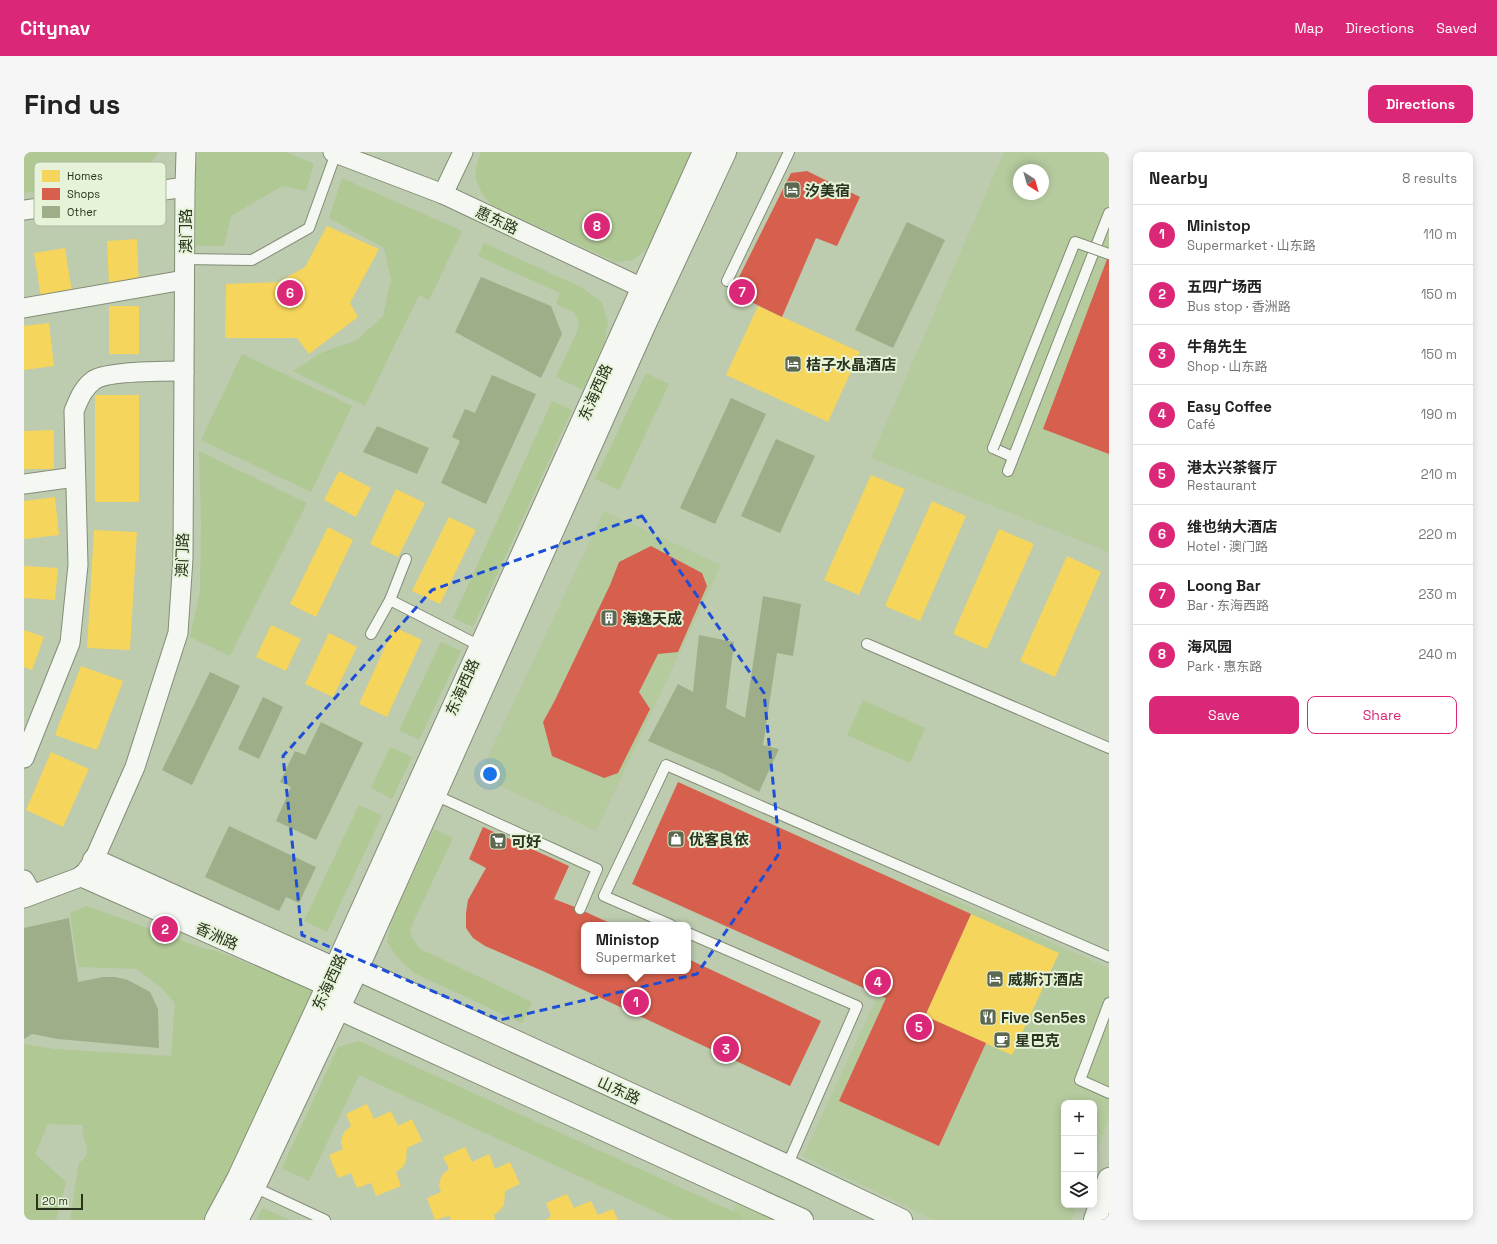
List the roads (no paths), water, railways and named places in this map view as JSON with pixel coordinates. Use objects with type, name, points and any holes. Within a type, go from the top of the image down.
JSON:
[{"type":"main road","name":"东海西路","points":[[237,1220],[357,969],[436,795],[650,292],[704,152]]},
{"type":"main road","name":"东海西路","points":[[216,1220],[238,1179],[332,977],[480,646],[650,292],[725,152]]},
{"type":"main road","name":"香洲路","points":[[89,868],[332,977]]},
{"type":"main road","name":"山东路","points":[[332,977],[357,969],[787,1166],[901,1220]]},
{"type":"main road","points":[[332,977],[338,1008],[802,1220]]},
{"type":"main road","points":[[1095,1220],[1109,1179]]},
{"type":"street","name":"澳门路","points":[[89,868],[135,767],[178,634],[183,558],[184,259],[186,152]]},
{"type":"street","name":"惠东路","points":[[335,152],[442,194],[650,292]]},
{"type":"street","points":[[442,194],[463,152]]},
{"type":"street","points":[[166,190],[185,187]]},
{"type":"street","points":[[24,210],[34,209]]},
{"type":"street","points":[[24,308],[184,280]]},
{"type":"street","points":[[24,758],[70,643],[78,566],[74,411],[83,390],[95,379],[116,374],[184,371]]},
{"type":"street","points":[[24,484],[75,477]]},
{"type":"street","points":[[27,891],[89,868]]},
{"type":"lane","points":[[184,259],[252,260],[309,228],[335,152]]},
{"type":"lane","points":[[727,281],[789,152]]},
{"type":"lane","points":[[1008,471],[1109,213]]},
{"type":"lane","points":[[1013,457],[993,448],[1075,242],[1109,254]]},
{"type":"lane","points":[[371,634],[390,600],[406,559]]},
{"type":"lane","points":[[390,600],[480,646]]},
{"type":"lane","points":[[867,644],[1109,748]]},
{"type":"lane","points":[[663,922],[604,896],[666,765],[1109,957]]},
{"type":"lane","points":[[436,795],[597,869],[580,909]]},
{"type":"lane","points":[[691,934],[857,1006],[787,1166]]},
{"type":"lane","points":[[1109,1003],[1080,1080],[1109,1093]]},
{"type":"lane","points":[[254,1187],[325,1220]]},
{"type":"place","name":"汐美宿","points":[[792,190]]},
{"type":"place","name":"海风园","points":[[597,226]]},
{"type":"place","name":"Loong Bar","points":[[742,292]]},
{"type":"place","name":"维也纳大酒店","points":[[290,293]]},
{"type":"place","name":"桔子水晶酒店","points":[[793,364]]},
{"type":"place","name":"海逸天成","points":[[609,618]]},
{"type":"place","name":"优客良依","points":[[676,839]]},
{"type":"place","name":"可好","points":[[498,841]]},
{"type":"place","name":"五四广场西","points":[[165,929]]},
{"type":"place","name":"威斯汀酒店","points":[[995,979]]},
{"type":"place","name":"Easy Coffee","points":[[878,982]]},
{"type":"place","name":"Ministop","points":[[636,1002]]},
{"type":"place","name":"Five Sen5es","points":[[988,1017]]},
{"type":"place","name":"港太兴茶餐厅","points":[[919,1027]]},
{"type":"place","name":"星巴克","points":[[1002,1040]]},
{"type":"place","name":"牛角先生","points":[[726,1049]]}]
